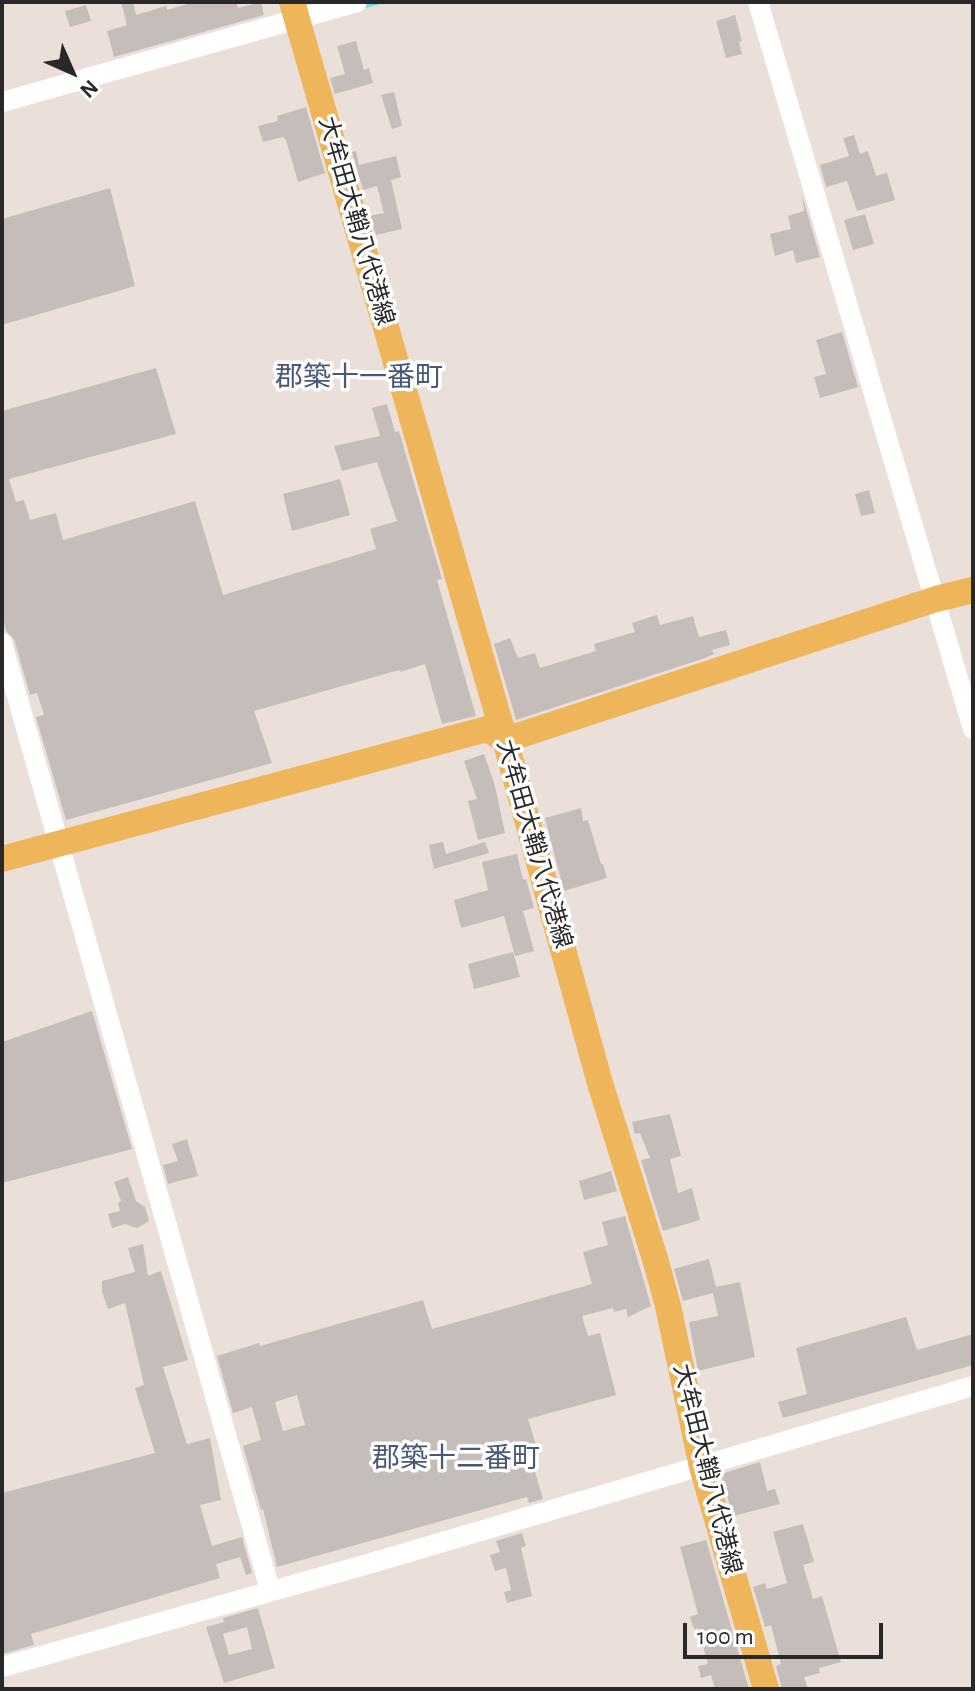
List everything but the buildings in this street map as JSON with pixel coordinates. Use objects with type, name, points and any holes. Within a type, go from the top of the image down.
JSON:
[{"type":"main road","name":"大牟田大鞘八代港線","points":[[295,11],[505,740],[600,1083],[668,1306],[702,1467],[766,1689]]},
{"type":"main road","points":[[2,859],[487,729],[505,740],[936,599],[973,590]]},
{"type":"street","points":[[2,102],[295,11],[357,2]]},
{"type":"street","points":[[758,2],[973,729]]},
{"type":"street","points":[[2,643],[270,1590]]},
{"type":"street","points":[[2,1667],[702,1467],[973,1386]]},
{"type":"waterway","points":[[361,7],[380,2]]},
{"type":"district","name":"郡築十一番町","points":[[359,378]]},
{"type":"district","name":"郡築十二番町","points":[[456,1459]]}]
